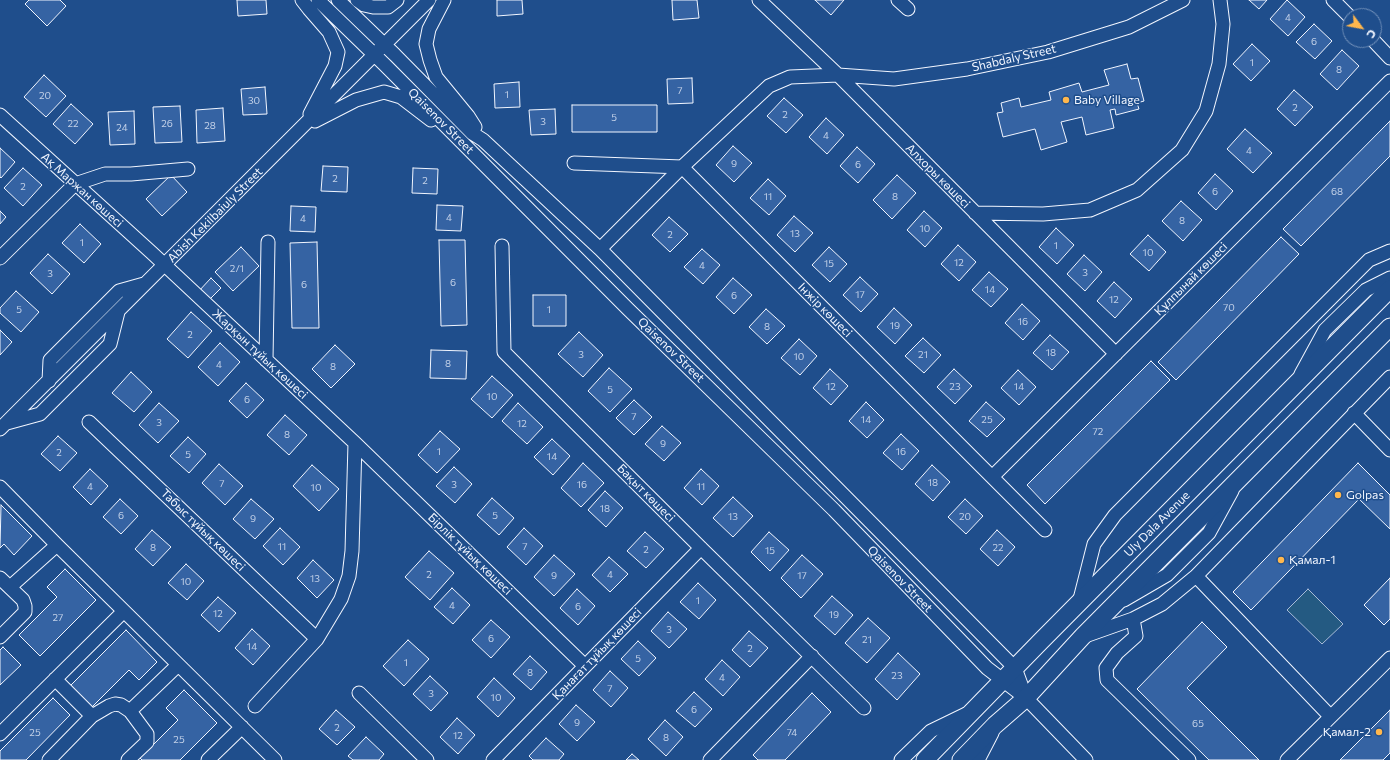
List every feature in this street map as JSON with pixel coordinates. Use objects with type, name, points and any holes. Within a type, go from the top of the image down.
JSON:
[{"type":"main road","name":"Uly Dala Avenue","points":[[926,760],[1390,289]]},
{"type":"main road","points":[[961,760],[995,725],[1026,698],[1083,636],[1390,327]]},
{"type":"street","points":[[302,0],[308,9],[329,32],[338,52],[335,66],[303,127]]},
{"type":"street","name":"Qaisenov Street","points":[[318,0],[834,510],[987,668],[1026,698],[1086,760]]},
{"type":"street","name":"Qaisenov Street","points":[[338,0],[472,132],[483,140],[600,249],[1015,668],[1026,698]]},
{"type":"street","points":[[357,0],[364,5],[388,7],[397,0]]},
{"type":"street","name":"Abish Kekilbaiuly Street","points":[[3,427],[429,0]]},
{"type":"street","points":[[444,0],[429,29],[426,44],[430,60],[436,77],[468,116],[483,140]]},
{"type":"street","name":"Алхоры көшесі","points":[[759,0],[838,75],[1116,354]]},
{"type":"street","points":[[898,0],[908,9]]},
{"type":"street","name":"Shabdaly Street","points":[[600,249],[682,167],[769,86],[790,77],[838,75],[894,78],[967,69],[1048,52],[1129,27],[1182,0]]},
{"type":"street","points":[[975,213],[1043,214],[1090,210],[1137,190],[1182,150],[1206,111],[1219,64],[1223,24],[1220,0]]},
{"type":"street","points":[[1333,0],[1342,9]]},
{"type":"street","points":[[1381,48],[1390,58]]},
{"type":"street","name":"Құлпынай көшесі","points":[[992,477],[1390,81]]},
{"type":"street","points":[[303,127],[356,100],[384,92],[401,97],[467,147]]},
{"type":"street","name":"Ақ Маржан көшесі","points":[[0,115],[164,265]]},
{"type":"street","points":[[574,163],[682,167]]},
{"type":"street","name":"Інжір көшесі","points":[[682,167],[1045,530]]},
{"type":"street","points":[[0,258],[74,184],[105,174],[131,174],[188,169]]},
{"type":"street","points":[[266,360],[268,242]]},
{"type":"street","name":"Бақыт көшесі","points":[[502,246],[504,352],[864,708]]},
{"type":"street","points":[[1079,603],[1094,544],[1115,515],[1369,260],[1390,251]]},
{"type":"street","name":"Жарқын тұйық көшесі","points":[[164,265],[355,443]]},
{"type":"street","points":[[1295,385],[1325,330],[1366,290],[1390,278]]},
{"type":"street","points":[[49,381],[50,360],[119,291],[146,284]]},
{"type":"street","points":[[3,427],[40,414],[110,344],[118,312]]},
{"type":"street","points":[[1083,636],[1133,619],[1162,604],[1196,576],[1390,377]]},
{"type":"street","points":[[1354,413],[1390,450]]},
{"type":"street","name":"Табыс тұйық көшесі","points":[[89,422],[317,639]]},
{"type":"street","points":[[254,706],[317,639],[341,599],[349,576],[352,551],[355,443]]},
{"type":"street","name":"Бірлік тұйық көшесі","points":[[355,443],[585,666]]},
{"type":"street","points":[[0,487],[124,612],[275,760]]},
{"type":"street","points":[[10,587],[57,545]]},
{"type":"street","name":"Қанағат тұйық көшесі","points":[[493,760],[701,548]]},
{"type":"street","points":[[1196,576],[1330,716]]},
{"type":"street","points":[[0,578],[23,600],[26,606],[25,612],[0,637]]},
{"type":"street","points":[[0,734],[124,612]]},
{"type":"street","points":[[1133,619],[1136,636],[1117,652],[1106,668],[1107,680],[1189,760]]},
{"type":"street","points":[[710,760],[812,656]]},
{"type":"street","points":[[1287,760],[1390,658]]},
{"type":"street","points":[[130,711],[178,665]]},
{"type":"street","points":[[55,679],[92,716]]},
{"type":"street","points":[[359,693],[427,760]]},
{"type":"street","points":[[49,760],[92,716],[115,704],[121,705],[130,711],[147,734],[147,742],[128,760]]},
{"type":"street","points":[[901,760],[931,731],[975,710]]},
{"type":"street","points":[[978,760],[995,725]]},
{"type":"street","points":[[208,760],[242,728]]},
{"type":"shaded area","points":[[1308,589],[1343,624],[1322,644],[1287,610]]},
{"type":"building","points":[[29,0],[60,0],[66,6],[47,26],[25,4]]},
{"type":"building","points":[[237,0],[266,0],[267,14],[238,16]]},
{"type":"building","points":[[497,0],[522,0],[523,14],[497,16]]},
{"type":"building","points":[[672,0],[697,0],[699,18],[673,20]]},
{"type":"building","points":[[815,0],[844,0],[831,15]]},
{"type":"building","points":[[1249,0],[1267,0],[1259,9]]},
{"type":"building","points":[[1287,0],[1305,17],[1288,36],[1270,19]]},
{"type":"building","points":[[1314,24],[1332,41],[1315,59],[1296,42]]},
{"type":"building","points":[[1252,44],[1270,61],[1251,81],[1233,64]]},
{"type":"building","points":[[1342,50],[1359,66],[1337,90],[1320,74]]},
{"type":"building","points":[[1127,64],[1131,79],[1138,78],[1144,101],[1137,103],[1139,109],[1116,115],[1115,109],[1110,110],[1114,128],[1086,135],[1082,117],[1061,122],[1067,142],[1041,150],[1035,129],[1003,137],[997,113],[1003,112],[1001,103],[1019,98],[1021,107],[1051,100],[1049,92],[1079,83],[1082,92],[1109,85],[1104,70]]},
{"type":"building","points":[[44,75],[66,96],[46,117],[24,97]]},
{"type":"building","points":[[692,78],[693,103],[668,104],[667,79]]},
{"type":"building","points":[[519,82],[520,107],[495,108],[494,84]]},
{"type":"building","points":[[265,87],[267,114],[243,115],[241,89]]},
{"type":"building","points":[[1294,90],[1313,107],[1295,126],[1277,109]]},
{"type":"building","points":[[784,98],[803,115],[786,133],[767,116]]},
{"type":"building","points":[[71,104],[93,124],[75,144],[53,124]]},
{"type":"building","points":[[572,105],[657,105],[657,132],[572,132]]},
{"type":"building","points":[[180,106],[182,142],[155,143],[153,107]]},
{"type":"building","points":[[223,108],[225,141],[197,143],[196,110]]},
{"type":"building","points":[[555,109],[556,134],[531,135],[529,110]]},
{"type":"building","points":[[134,111],[135,144],[110,145],[108,112]]},
{"type":"building","points":[[826,118],[844,135],[827,154],[809,137]]},
{"type":"building","points":[[1390,121],[1390,156],[1301,246],[1283,229]]},
{"type":"building","points":[[1245,129],[1272,153],[1253,173],[1227,149]]},
{"type":"building","points":[[733,146],[752,163],[734,182],[716,165]]},
{"type":"building","points":[[857,147],[875,164],[858,183],[840,166]]},
{"type":"building","points":[[0,148],[15,162],[1,178],[0,177]]},
{"type":"building","points":[[323,166],[348,167],[347,192],[321,191]]},
{"type":"building","points":[[23,168],[42,185],[23,206],[4,188]]},
{"type":"building","points":[[413,168],[438,169],[437,194],[412,193]]},
{"type":"building","points":[[1215,174],[1233,191],[1216,210],[1198,193]]},
{"type":"building","points":[[171,175],[187,192],[162,216],[146,199]]},
{"type":"building","points":[[897,175],[916,193],[892,219],[873,200]]},
{"type":"building","points":[[768,179],[786,196],[769,215],[750,198]]},
{"type":"building","points":[[1181,201],[1202,220],[1183,241],[1162,221]]},
{"type":"building","points":[[437,205],[463,206],[461,231],[436,230]]},
{"type":"building","points":[[291,206],[316,207],[315,232],[290,231]]},
{"type":"building","points":[[0,211],[6,217],[0,224]]},
{"type":"building","points":[[924,211],[942,228],[925,247],[907,230]]},
{"type":"building","points":[[794,216],[813,233],[795,252],[777,235]]},
{"type":"building","points":[[669,217],[688,234],[670,252],[652,235]]},
{"type":"building","points":[[80,224],[101,244],[84,263],[62,243]]},
{"type":"building","points":[[1056,228],[1074,245],[1057,264],[1039,247]]},
{"type":"building","points":[[1148,235],[1166,252],[1149,271],[1130,254]]},
{"type":"building","points":[[1281,237],[1299,254],[1176,380],[1158,362]]},
{"type":"building","points":[[439,240],[465,240],[467,325],[441,326]]},
{"type":"building","points":[[317,242],[319,328],[292,328],[290,243]]},
{"type":"building","points":[[958,245],[976,262],[959,281],[941,264]]},
{"type":"building","points":[[241,247],[259,266],[233,291],[215,272]]},
{"type":"building","points":[[829,247],[847,264],[830,282],[812,265]]},
{"type":"building","points":[[702,249],[720,265],[703,284],[684,267]]},
{"type":"building","points":[[48,254],[70,274],[52,294],[30,273]]},
{"type":"building","points":[[1084,255],[1102,272],[1085,291],[1067,274]]},
{"type":"building","points":[[989,272],[1008,289],[991,307],[972,290]]},
{"type":"building","points":[[860,277],[878,294],[861,312],[843,295]]},
{"type":"building","points":[[211,278],[221,288],[208,301],[198,292]]},
{"type":"building","points":[[733,278],[752,295],[734,314],[716,297]]},
{"type":"building","points":[[1114,282],[1132,299],[1115,318],[1097,301]]},
{"type":"building","points":[[16,291],[39,312],[21,332],[0,313],[0,308]]},
{"type":"building","points":[[533,295],[566,295],[566,326],[533,326]]},
{"type":"building","points":[[1022,304],[1040,321],[1023,340],[1005,323]]},
{"type":"building","points":[[894,308],[912,325],[895,344],[877,327]]},
{"type":"building","points":[[766,309],[785,326],[767,344],[749,327]]},
{"type":"building","points":[[191,312],[212,331],[188,358],[167,339]]},
{"type":"building","points":[[0,330],[12,342],[0,355]]},
{"type":"building","points":[[579,332],[603,355],[583,377],[558,354]]},
{"type":"building","points":[[1050,335],[1069,352],[1052,370],[1033,353]]},
{"type":"building","points":[[923,338],[941,355],[924,373],[905,356]]},
{"type":"building","points":[[799,339],[817,356],[800,375],[781,358]]},
{"type":"building","points":[[220,343],[240,362],[218,386],[198,367]]},
{"type":"building","points":[[335,345],[355,364],[331,388],[312,369]]},
{"type":"building","points":[[431,350],[467,351],[466,379],[430,378]]},
{"type":"building","points":[[1151,361],[1170,380],[1045,504],[1027,485]]},
{"type":"building","points":[[609,368],[632,389],[610,412],[588,391]]},
{"type":"building","points":[[830,369],[848,386],[831,405],[813,388]]},
{"type":"building","points":[[954,369],[972,386],[955,404],[937,387]]},
{"type":"building","points":[[1018,370],[1036,387],[1019,405],[1001,388]]},
{"type":"building","points":[[131,372],[152,392],[134,412],[112,393]]},
{"type":"building","points":[[492,376],[513,395],[492,418],[471,399]]},
{"type":"building","points":[[246,383],[264,400],[247,418],[229,401]]},
{"type":"building","points":[[634,400],[652,417],[634,435],[616,418]]},
{"type":"building","points":[[866,402],[884,420],[867,438],[849,421]]},
{"type":"building","points":[[986,402],[1005,419],[987,437],[969,421]]},
{"type":"building","points":[[159,403],[179,421],[158,443],[139,425]]},
{"type":"building","points":[[518,403],[543,427],[527,444],[502,421]]},
{"type":"building","points":[[285,415],[307,435],[289,455],[267,435]]},
{"type":"building","points":[[662,426],[681,443],[664,461],[645,444]]},
{"type":"building","points":[[440,431],[460,449],[437,473],[418,455]]},
{"type":"building","points":[[901,434],[919,451],[902,470],[883,453]]},
{"type":"building","points":[[58,436],[77,453],[60,471],[41,454]]},
{"type":"building","points":[[188,437],[206,454],[189,473],[170,456]]},
{"type":"building","points":[[552,439],[570,456],[553,475],[534,457]]},
{"type":"building","points":[[583,463],[604,483],[581,507],[561,488]]},
{"type":"building","name":"Қамал-1","points":[[1358,463],[1390,495],[1390,529],[1359,499],[1251,610],[1233,592]]},
{"type":"building","points":[[219,464],[243,486],[225,505],[202,483]]},
{"type":"building","points":[[312,465],[339,489],[319,511],[293,486]]},
{"type":"building","points":[[932,465],[950,482],[933,501],[915,484]]},
{"type":"building","points":[[454,467],[472,484],[455,503],[436,486]]},
{"type":"building","points":[[90,469],[108,486],[91,505],[73,487]]},
{"type":"building","points":[[701,469],[719,486],[702,505],[684,488]]},
{"type":"building","points":[[605,491],[623,508],[606,527],[588,510]]},
{"type":"building","points":[[733,497],[753,516],[733,537],[713,518]]},
{"type":"building","points":[[492,498],[514,518],[499,535],[477,515]]},
{"type":"building","points":[[120,499],[138,516],[121,534],[103,517]]},
{"type":"building","points":[[251,499],[274,519],[255,539],[233,519]]},
{"type":"building","points":[[965,499],[983,516],[966,534],[948,517]]},
{"type":"building","points":[[1,505],[32,536],[14,555],[4,544],[0,548]]},
{"type":"building","points":[[280,528],[300,547],[283,565],[263,546]]},
{"type":"building","points":[[524,528],[543,546],[526,565],[507,547]]},
{"type":"building","points":[[152,530],[171,547],[153,566],[135,549]]},
{"type":"building","points":[[997,530],[1015,547],[998,566],[980,549]]},
{"type":"building","points":[[645,532],[664,549],[646,568],[627,551]]},
{"type":"building","points":[[769,532],[789,550],[770,571],[751,552]]},
{"type":"building","points":[[429,551],[454,573],[430,600],[405,577]]},
{"type":"building","points":[[554,555],[575,574],[554,596],[534,577]]},
{"type":"building","points":[[802,555],[823,574],[801,598],[781,578]]},
{"type":"building","points":[[609,557],[628,574],[610,592],[592,575]]},
{"type":"building","points":[[313,560],[334,580],[317,598],[297,578]]},
{"type":"building","points":[[186,564],[204,581],[187,600],[168,583]]},
{"type":"building","points":[[65,569],[96,600],[40,656],[19,635],[57,597],[47,587]]},
{"type":"building","points":[[1390,578],[1390,619],[1384,625],[1364,605]]},
{"type":"building","points":[[698,583],[716,600],[699,619],[680,602]]},
{"type":"building","points":[[452,588],[470,605],[453,624],[434,607]]},
{"type":"building","points":[[577,589],[595,606],[578,625],[560,608]]},
{"type":"building","points":[[832,596],[853,615],[835,635],[814,616]]},
{"type":"building","points":[[218,597],[236,613],[219,632],[201,615]]},
{"type":"building","points":[[668,612],[687,629],[669,648],[651,631]]},
{"type":"building","points":[[868,618],[890,638],[867,663],[845,643]]},
{"type":"building","points":[[491,620],[510,637],[491,658],[472,640]]},
{"type":"building","points":[[1202,622],[1227,647],[1187,688],[1259,760],[1209,760],[1137,689]]},
{"type":"building","points":[[252,629],[270,646],[253,665],[235,648]]},
{"type":"building","points":[[126,630],[157,662],[139,680],[129,670],[91,708],[70,686]]},
{"type":"building","points":[[749,631],[768,648],[750,667],[732,650]]},
{"type":"building","points":[[408,640],[429,659],[404,686],[383,666]]},
{"type":"building","points":[[638,641],[656,658],[639,676],[621,659]]},
{"type":"building","points":[[3,647],[21,665],[0,685],[0,650]]},
{"type":"building","points":[[898,653],[920,674],[897,700],[875,679]]},
{"type":"building","points":[[530,656],[547,672],[531,690],[513,674]]},
{"type":"building","points":[[722,660],[740,677],[723,696],[705,679]]},
{"type":"building","points":[[610,671],[628,688],[611,707],[593,690]]},
{"type":"building","points":[[430,676],[448,693],[431,711],[413,694]]},
{"type":"building","points":[[494,678],[515,698],[498,717],[477,697]]},
{"type":"building","points":[[184,690],[217,723],[180,760],[142,760],[140,758],[178,720],[166,708]]},
{"type":"building","points":[[694,692],[712,709],[695,727],[676,711]]},
{"type":"building","points":[[812,693],[831,712],[785,760],[758,760],[753,755]]},
{"type":"building","points":[[53,698],[70,715],[26,760],[0,760],[0,751]]},
{"type":"building","points":[[576,705],[595,722],[577,741],[559,724]]},
{"type":"building","points":[[336,710],[355,727],[337,745],[319,729]]},
{"type":"building","name":"Қамал-2","points":[[1390,710],[1390,753],[1383,760],[1340,760]]},
{"type":"building","points":[[457,718],[475,735],[458,754],[440,737]]},
{"type":"building","points":[[665,720],[683,737],[666,756],[648,739]]},
{"type":"building","points":[[366,737],[384,754],[379,760],[353,760],[348,756]]},
{"type":"building","points":[[546,738],[564,754],[559,760],[533,760],[529,756]]},
{"type":"building","points":[[632,754],[639,760],[626,760]]},
{"type":"place","name":"Baby Village","points":[[1066,100]]},
{"type":"place","name":"Golpas","points":[[1338,495]]},
{"type":"place","name":"Қамал-1","points":[[1281,560]]},
{"type":"place","name":"Қамал-2","points":[[1379,732]]}]
